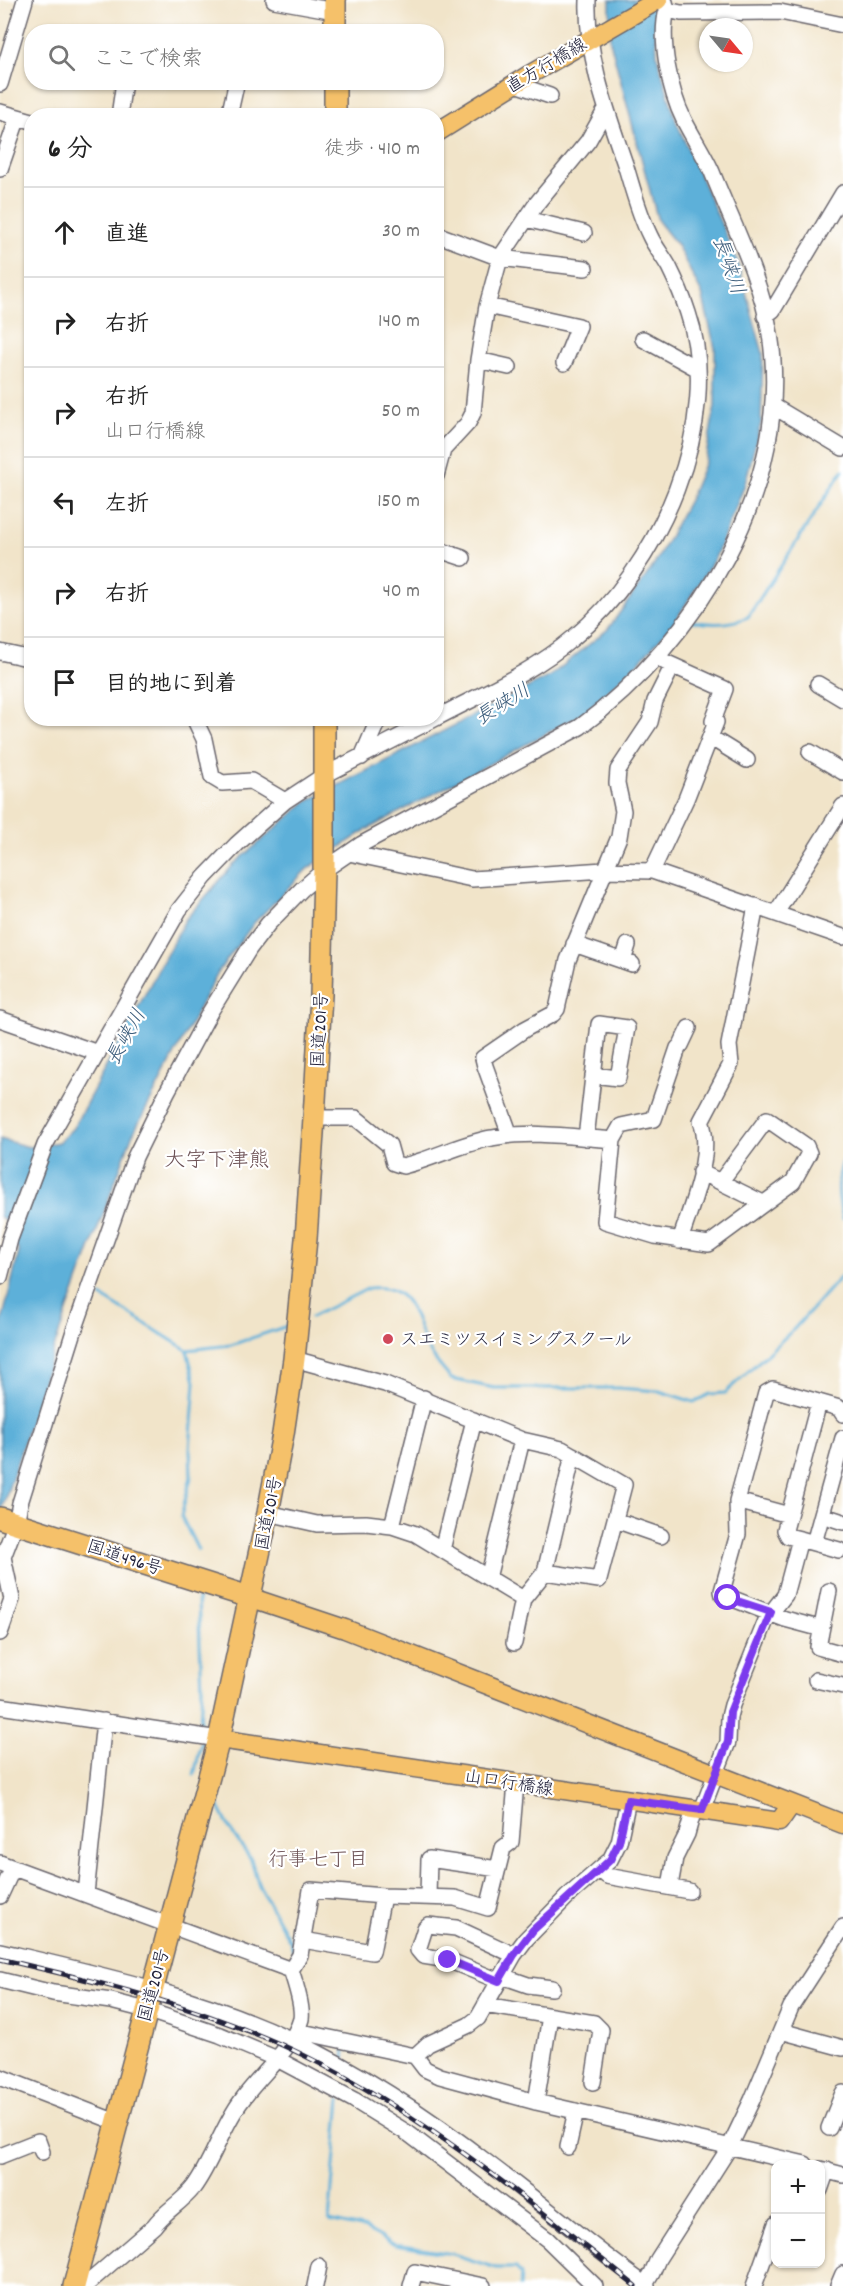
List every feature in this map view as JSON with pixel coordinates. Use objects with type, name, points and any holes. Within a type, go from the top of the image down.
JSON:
[{"type":"highway","points":[[334,108],[335,90]]},
{"type":"highway","name":"国道201号","points":[[74,2283],[219,1739],[268,1513],[294,1359],[306,1239],[321,995],[324,726]]},
{"type":"highway","name":"国道496号","points":[[8,1520],[249,1597]]},
{"type":"main road","name":"直方行橋線","points":[[444,129],[593,37],[661,3]]},
{"type":"main road","points":[[249,1597],[345,1629],[843,1824]]},
{"type":"main road","name":"山口行橋線","points":[[219,1739],[779,1822],[791,1805]]},
{"type":"street","points":[[0,84],[25,0]]},
{"type":"street","points":[[274,0],[335,14]]},
{"type":"street","points":[[444,714],[493,690],[558,651],[588,624],[637,565],[660,525],[687,464],[696,421],[698,369],[689,314],[669,266],[650,235],[606,109],[588,0]]},
{"type":"street","points":[[661,3],[681,12],[780,12],[843,25]]},
{"type":"street","points":[[0,1633],[12,1599],[3,1557],[8,1520],[20,1503],[74,1331],[135,1157],[167,1092],[233,972],[268,924],[323,867],[579,727],[610,704],[658,657],[696,610],[722,566],[747,509],[768,447],[773,406],[770,332],[752,268],[706,158],[683,118],[675,94],[666,53],[661,3]]},
{"type":"street","points":[[515,84],[550,96]]},
{"type":"street","points":[[119,108],[123,90]]},
{"type":"street","points":[[231,108],[235,90]]},
{"type":"street","points":[[129,108],[130,100]]},
{"type":"street","points":[[444,450],[468,423],[473,413],[478,360],[500,258],[526,219],[588,141],[606,109]]},
{"type":"street","points":[[0,112],[24,119]]},
{"type":"street","points":[[0,169],[24,121]]},
{"type":"street","points":[[765,316],[773,310],[843,193]]},
{"type":"street","points":[[526,219],[584,233]]},
{"type":"street","points":[[444,237],[500,258],[585,268]]},
{"type":"street","points":[[488,306],[579,326],[564,363]]},
{"type":"street","points":[[643,339],[698,369]]},
{"type":"street","points":[[478,360],[509,367]]},
{"type":"street","points":[[773,406],[843,448]]},
{"type":"street","points":[[444,552],[463,558]]},
{"type":"street","points":[[0,652],[24,657]]},
{"type":"street","points":[[652,871],[686,799],[710,737],[725,689],[672,666],[658,657]]},
{"type":"street","points":[[510,1135],[483,1058],[525,1029],[554,1014],[557,1009],[568,960],[604,870],[617,846],[622,825],[622,800],[617,778],[618,770],[650,722],[655,701],[672,666]]},
{"type":"street","points":[[818,684],[843,697]]},
{"type":"street","points":[[198,726],[204,739],[211,774],[216,780],[230,783],[251,781],[285,801]]},
{"type":"street","points":[[362,757],[376,726]]},
{"type":"street","points":[[0,1277],[5,1234],[45,1145],[179,910],[205,877],[237,843],[285,801],[421,726]]},
{"type":"street","points":[[710,737],[747,760]]},
{"type":"street","points":[[810,752],[843,772]]},
{"type":"street","points":[[776,913],[843,806]]},
{"type":"street","points":[[349,853],[472,879],[604,870],[652,871],[843,937]]},
{"type":"street","points":[[680,1241],[700,1172],[706,1142],[701,1121],[731,1064],[729,1045],[756,906]]},
{"type":"street","points":[[574,944],[628,962],[628,945]]},
{"type":"street","points":[[0,1019],[98,1053]]},
{"type":"street","points":[[689,1028],[678,1048],[654,1119],[621,1126],[613,1140],[605,1221],[656,1236],[709,1244],[792,1182],[808,1153],[806,1146],[767,1119],[721,1181]]},
{"type":"street","points":[[586,1138],[593,1076]]},
{"type":"street","points":[[314,1118],[356,1118],[389,1144],[394,1163],[403,1166],[489,1138],[510,1135],[613,1140]]},
{"type":"street","points":[[700,1172],[763,1203]]},
{"type":"street","points":[[294,1359],[355,1375],[424,1398],[522,1440],[562,1449],[624,1485],[599,1580],[545,1572]]},
{"type":"street","points":[[815,1627],[785,1619],[723,1595],[722,1591],[738,1534],[737,1501],[766,1393],[773,1389],[839,1408],[843,1414]]},
{"type":"street","points":[[392,1526],[424,1398]]},
{"type":"street","points":[[819,1402],[785,1530],[788,1536],[839,1550]]},
{"type":"street","points":[[442,1550],[474,1420]]},
{"type":"street","points":[[670,1886],[675,1858],[716,1775],[728,1742],[730,1712],[771,1612],[784,1595],[807,1541],[822,1515],[843,1438]]},
{"type":"street","points":[[488,1578],[522,1440]]},
{"type":"street","points":[[514,1643],[523,1599],[545,1572],[573,1455]]},
{"type":"street","points":[[737,1501],[789,1515]]},
{"type":"street","points":[[268,1513],[317,1524],[392,1526],[416,1534],[523,1599]]},
{"type":"street","points":[[822,1515],[840,1519],[843,1522]]},
{"type":"street","points":[[615,1520],[661,1536]]},
{"type":"street","points":[[829,1591],[818,1647],[843,1654]]},
{"type":"street","points":[[816,1680],[843,1686]]},
{"type":"street","points":[[0,1706],[219,1739]]},
{"type":"street","points":[[86,1894],[104,1721]]},
{"type":"street","points":[[74,2283],[87,2284],[154,2226],[162,2216],[177,2206],[194,2187],[240,2102],[277,2059],[294,2035],[302,2015],[291,1970],[300,1955],[311,1890],[383,1896],[455,1898],[488,1908],[503,1848],[511,1842],[516,1783]]},
{"type":"street","points":[[415,2056],[429,2044],[469,2025],[478,2018],[514,1955],[540,1922],[610,1860],[617,1847],[628,1800]]},
{"type":"street","points":[[428,1896],[429,1859],[498,1869]]},
{"type":"street","points":[[0,1896],[6,1865],[291,1970]]},
{"type":"street","points":[[600,1870],[607,1876],[689,1891]]},
{"type":"street","points":[[303,1940],[372,1952],[383,1896]]},
{"type":"street","points":[[514,1955],[456,1928],[428,1925],[424,1928],[418,1950],[423,1956],[448,1960],[500,1979],[552,1988]]},
{"type":"street","points":[[294,2035],[450,2135],[645,2286],[658,2259],[729,2148],[798,1994],[838,1945],[843,1928]]},
{"type":"street","points":[[0,1951],[151,1989],[213,2007],[294,2035],[415,2056],[424,2069],[440,2076],[536,2102],[729,2148],[745,2149],[784,2160]]},
{"type":"street","points":[[0,1980],[53,1993],[111,2001],[146,2010],[220,2035],[277,2059],[354,2100],[409,2134],[548,2240],[595,2286]]},
{"type":"street","points":[[485,2005],[594,2022],[601,2030],[593,2082]]},
{"type":"street","points":[[536,2102],[550,2016]]},
{"type":"street","points":[[781,2031],[843,2048]]},
{"type":"street","points":[[0,2077],[116,2122]]},
{"type":"street","points":[[829,2128],[843,2093]]},
{"type":"street","points":[[568,2147],[576,2111]]},
{"type":"street","points":[[0,2156],[38,2141],[42,2152]]},
{"type":"street","points":[[825,2170],[843,2175]]},
{"type":"street","points":[[754,2286],[771,2238]]},
{"type":"street","points":[[315,2286],[319,2266]]},
{"type":"street","points":[[411,2286],[415,2272],[463,2284],[483,2286]]},
{"type":"street","points":[[838,2286],[843,2274]]},
{"type":"water","name":"長峡川","points":[[610,0],[655,0],[657,56],[676,121],[737,260],[763,353],[761,423],[744,487],[715,558],[674,623],[638,663],[583,714],[366,830],[307,869],[254,923],[218,972],[132,1136],[58,1336],[0,1515],[0,1329],[19,1252],[0,1216],[0,1139],[29,1147],[59,1142],[73,1128],[185,920],[234,864],[306,802],[550,676],[608,629],[654,565],[689,500],[705,462],[715,406],[715,348],[702,294],[677,245],[658,221],[610,41]]},
{"type":"waterway","points":[[692,621],[721,624],[748,617],[843,470]]},
{"type":"waterway","points":[[843,1161],[838,1190],[843,1219]]},
{"type":"waterway","points":[[311,1317],[369,1288],[393,1290],[407,1302],[429,1351],[451,1379],[494,1388],[618,1388],[659,1391],[694,1402],[710,1394],[725,1393],[794,1329],[843,1274]]},
{"type":"waterway","points":[[101,1296],[187,1350],[231,1345],[290,1325]]},
{"type":"waterway","points":[[187,1350],[195,1382],[190,1449],[191,1477],[181,1516],[198,1550]]},
{"type":"waterway","points":[[198,1598],[202,1689],[200,1722],[203,1731]]},
{"type":"waterway","points":[[194,1775],[202,1740]]},
{"type":"waterway","points":[[216,1801],[231,1831],[251,1860],[259,1886],[291,1943],[294,1954]]},
{"type":"waterway","points":[[344,2061],[345,2048]]},
{"type":"waterway","points":[[340,2099],[329,2221],[366,2229],[395,2245],[453,2254],[496,2268],[516,2268],[521,2274],[520,2286]]},
{"type":"railway","points":[[0,1959],[108,1985],[179,2006],[282,2045],[329,2068],[421,2124],[466,2155],[635,2286]]},
{"type":"place","name":"スエミツスイミングスクール","points":[[388,1339]]},
{"type":"district","name":"大字下津熊","points":[[217,1159]]},
{"type":"district","name":"行事七丁目","points":[[318,1858]]},
{"type":"route","points":[[448,1960],[499,1981],[514,1955],[533,1930],[567,1897],[607,1864],[615,1853],[628,1800],[702,1810],[728,1742],[730,1712],[771,1612],[728,1598]]}]
